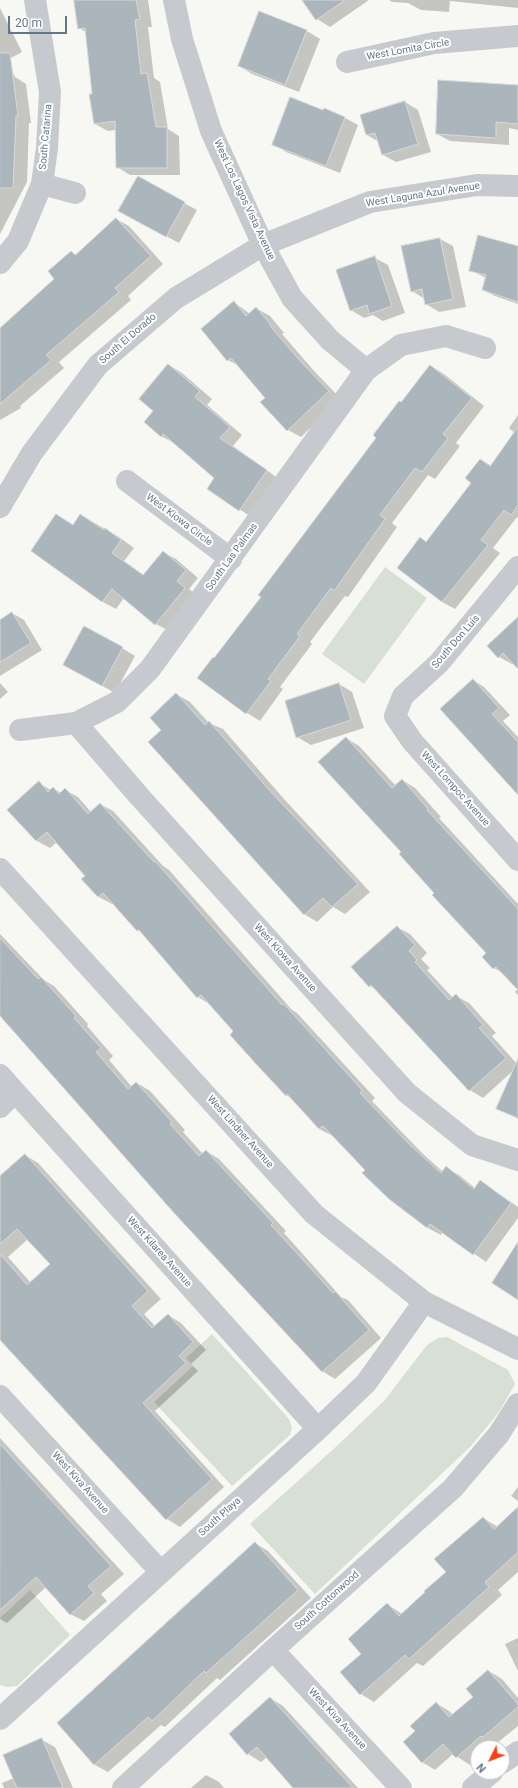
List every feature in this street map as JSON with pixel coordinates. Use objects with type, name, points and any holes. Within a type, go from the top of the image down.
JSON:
[{"type":"street","name":"South Catarina","points":[[0,263],[18,241],[42,184],[47,148],[50,92],[35,0]]},
{"type":"street","name":"West Los Lagos Vista Avenue","points":[[174,0],[182,39],[211,130],[263,245],[292,298],[330,340],[366,370]]},
{"type":"street","name":"West Lomita Circle","points":[[347,62],[434,43],[518,36]]},
{"type":"street","points":[[42,184],[75,193]]},
{"type":"street","name":"West Laguna Azul Avenue","points":[[263,245],[370,202],[477,185],[518,186]]},
{"type":"street","name":"South El Dorado","points":[[0,508],[32,453],[98,365],[176,298],[263,245]]},
{"type":"street","name":"South Las Palmas","points":[[20,730],[76,723],[117,702],[150,669],[231,559],[366,370],[401,345],[446,336],[485,348]]},
{"type":"street","name":"West Kiowa Circle","points":[[127,481],[231,559]]},
{"type":"street","name":"South Don Luis","points":[[395,716],[403,696],[439,663],[518,567]]},
{"type":"street","name":"West Lompoc Avenue","points":[[395,716],[412,741],[518,860]]},
{"type":"street","name":"West Kiowa Avenue","points":[[76,723],[139,796],[406,1093],[472,1145],[518,1160]]},
{"type":"street","name":"West Lindner Avenue","points":[[0,869],[314,1214],[424,1302],[518,1349]]},
{"type":"street","name":"West Kilarea Avenue","points":[[0,1075],[318,1429]]},
{"type":"street","points":[[0,1107],[15,1092]]},
{"type":"street","name":"South Playa","points":[[0,1719],[160,1571],[318,1429],[366,1383],[424,1302]]},
{"type":"street","name":"West Kiva Avenue","points":[[0,1396],[160,1571]]},
{"type":"street","name":"South Cottonwood","points":[[123,1788],[273,1650],[453,1488],[499,1434],[518,1404]]},
{"type":"street","name":"West Kiva Avenue","points":[[273,1650],[402,1788]]},
{"type":"street","points":[[473,1788],[482,1780]]},
{"type":"shaded area","points":[[385,567],[427,598],[364,684],[322,654]]},
{"type":"shaded area","points":[[212,1334],[289,1419],[292,1427],[290,1435],[232,1486],[154,1402],[193,1366],[186,1358]]},
{"type":"shaded area","points":[[447,1337],[508,1370],[515,1384],[499,1412],[471,1446],[315,1594],[250,1524],[339,1444],[384,1401],[427,1345],[438,1338]]},
{"type":"shaded area","points":[[30,1590],[70,1635],[17,1686],[7,1687],[0,1685],[0,1618]]},
{"type":"building","points":[[74,0],[136,0],[140,19],[135,20],[141,74],[147,73],[156,127],[167,127],[167,168],[116,168],[115,121],[94,124],[89,94],[92,94],[85,28],[78,29]]},
{"type":"building","points":[[302,0],[345,0],[316,20]]},
{"type":"building","points":[[259,11],[307,30],[285,85],[238,66]]},
{"type":"building","points":[[0,53],[10,53],[18,116],[16,116],[13,188],[0,188]]},
{"type":"building","points":[[438,80],[518,85],[518,124],[496,122],[496,138],[436,134]]},
{"type":"building","points":[[290,97],[323,110],[324,108],[345,117],[326,166],[272,145]]},
{"type":"building","points":[[405,101],[418,144],[382,155],[375,133],[366,135],[360,115]]},
{"type":"building","points":[[138,176],[185,202],[166,237],[118,211]]},
{"type":"building","points":[[116,218],[151,256],[115,288],[119,292],[46,355],[51,360],[0,404],[0,328],[54,279],[48,271],[71,251],[75,255]]},
{"type":"building","points":[[478,235],[518,246],[518,302],[482,290],[486,275],[469,271]]},
{"type":"building","points":[[440,238],[453,299],[425,305],[422,289],[411,292],[401,246]]},
{"type":"building","points":[[375,256],[392,306],[369,314],[367,305],[350,311],[336,270]]},
{"type":"building","points":[[234,301],[246,316],[256,307],[271,325],[270,326],[302,363],[329,391],[287,431],[260,402],[265,398],[231,358],[227,361],[201,329]]},
{"type":"building","points":[[168,364],[200,391],[195,397],[230,427],[220,438],[267,470],[239,511],[207,489],[214,478],[163,434],[161,437],[144,422],[153,411],[139,399]]},
{"type":"building","points":[[430,365],[472,398],[443,434],[448,438],[422,472],[415,468],[380,515],[385,519],[334,591],[331,588],[297,634],[300,636],[268,679],[271,681],[246,714],[197,678],[261,597],[258,595],[376,438],[373,435],[399,401],[401,402]]},
{"type":"building","points":[[518,427],[518,505],[511,515],[504,510],[481,540],[488,545],[442,602],[397,568],[420,537],[426,542],[471,483],[465,478],[480,459],[490,466]]},
{"type":"building","points":[[56,514],[73,525],[80,514],[104,530],[105,528],[121,540],[112,553],[143,575],[163,551],[186,570],[177,581],[185,588],[155,625],[112,589],[102,602],[31,551]]},
{"type":"building","points":[[12,612],[31,643],[0,662],[0,620]]},
{"type":"building","points":[[518,617],[518,669],[503,653],[498,658],[487,646]]},
{"type":"building","points":[[84,626],[123,647],[102,686],[63,665]]},
{"type":"building","points":[[473,679],[499,708],[492,714],[518,742],[518,795],[440,709]]},
{"type":"building","points":[[339,683],[351,720],[296,738],[285,701]]},
{"type":"building","points":[[176,693],[205,725],[209,721],[270,791],[358,884],[332,907],[323,898],[304,915],[148,742],[161,730],[150,718]]},
{"type":"building","points":[[346,737],[392,788],[402,779],[428,809],[427,810],[518,909],[518,990],[496,967],[493,969],[482,957],[486,953],[432,895],[434,893],[399,854],[401,852],[318,762]]},
{"type":"building","points":[[39,781],[48,792],[53,787],[59,794],[65,788],[88,814],[100,803],[154,862],[155,861],[282,1005],[284,1004],[362,1090],[360,1093],[409,1144],[441,1173],[446,1166],[474,1189],[480,1180],[511,1203],[473,1255],[430,1224],[427,1228],[389,1199],[362,1173],[365,1170],[323,1126],[319,1129],[287,1094],[286,1096],[256,1064],[230,1035],[233,1031],[201,995],[197,998],[139,930],[137,931],[103,893],[98,897],[81,879],[85,876],[47,832],[36,841],[7,810]]},
{"type":"building","points":[[397,926],[415,945],[409,951],[417,960],[415,962],[449,1000],[456,994],[483,1025],[479,1028],[506,1058],[469,1091],[371,985],[369,987],[351,967]]},
{"type":"building","points":[[0,938],[38,979],[41,977],[76,1016],[74,1018],[101,1048],[96,1052],[128,1089],[136,1082],[172,1122],[170,1124],[199,1156],[206,1150],[273,1223],[271,1225],[333,1293],[335,1291],[369,1330],[322,1372],[175,1214],[0,1016]]},
{"type":"building","points":[[518,1059],[518,1118],[496,1109]]},
{"type":"building","points":[[25,1154],[148,1291],[132,1306],[152,1328],[168,1314],[193,1342],[179,1356],[186,1363],[143,1403],[212,1479],[166,1520],[0,1340],[0,1254],[27,1285],[50,1264],[17,1229],[0,1244],[0,1176]]},
{"type":"building","points":[[518,1242],[518,1300],[492,1283]]},
{"type":"building","points":[[0,1444],[111,1566],[88,1586],[94,1593],[70,1615],[36,1577],[0,1610]]},
{"type":"building","points":[[518,1507],[518,1552],[485,1582],[489,1587],[409,1659],[405,1655],[360,1695],[340,1672],[361,1654],[348,1639],[387,1603],[399,1616],[446,1572],[434,1559],[483,1517],[494,1529]]},
{"type":"building","points":[[255,1542],[298,1590],[206,1673],[204,1671],[152,1721],[148,1717],[94,1765],[57,1723]]},
{"type":"building","points":[[488,1670],[518,1704],[518,1707],[483,1737],[481,1736],[476,1740],[470,1740],[470,1746],[456,1758],[443,1744],[422,1763],[403,1742],[415,1731],[410,1726],[436,1702],[449,1717],[473,1697],[466,1689]]},
{"type":"building","points":[[270,1697],[353,1788],[293,1788],[257,1747],[247,1755],[229,1734]]},
{"type":"building","points":[[42,1738],[63,1788],[17,1788],[3,1755]]}]
